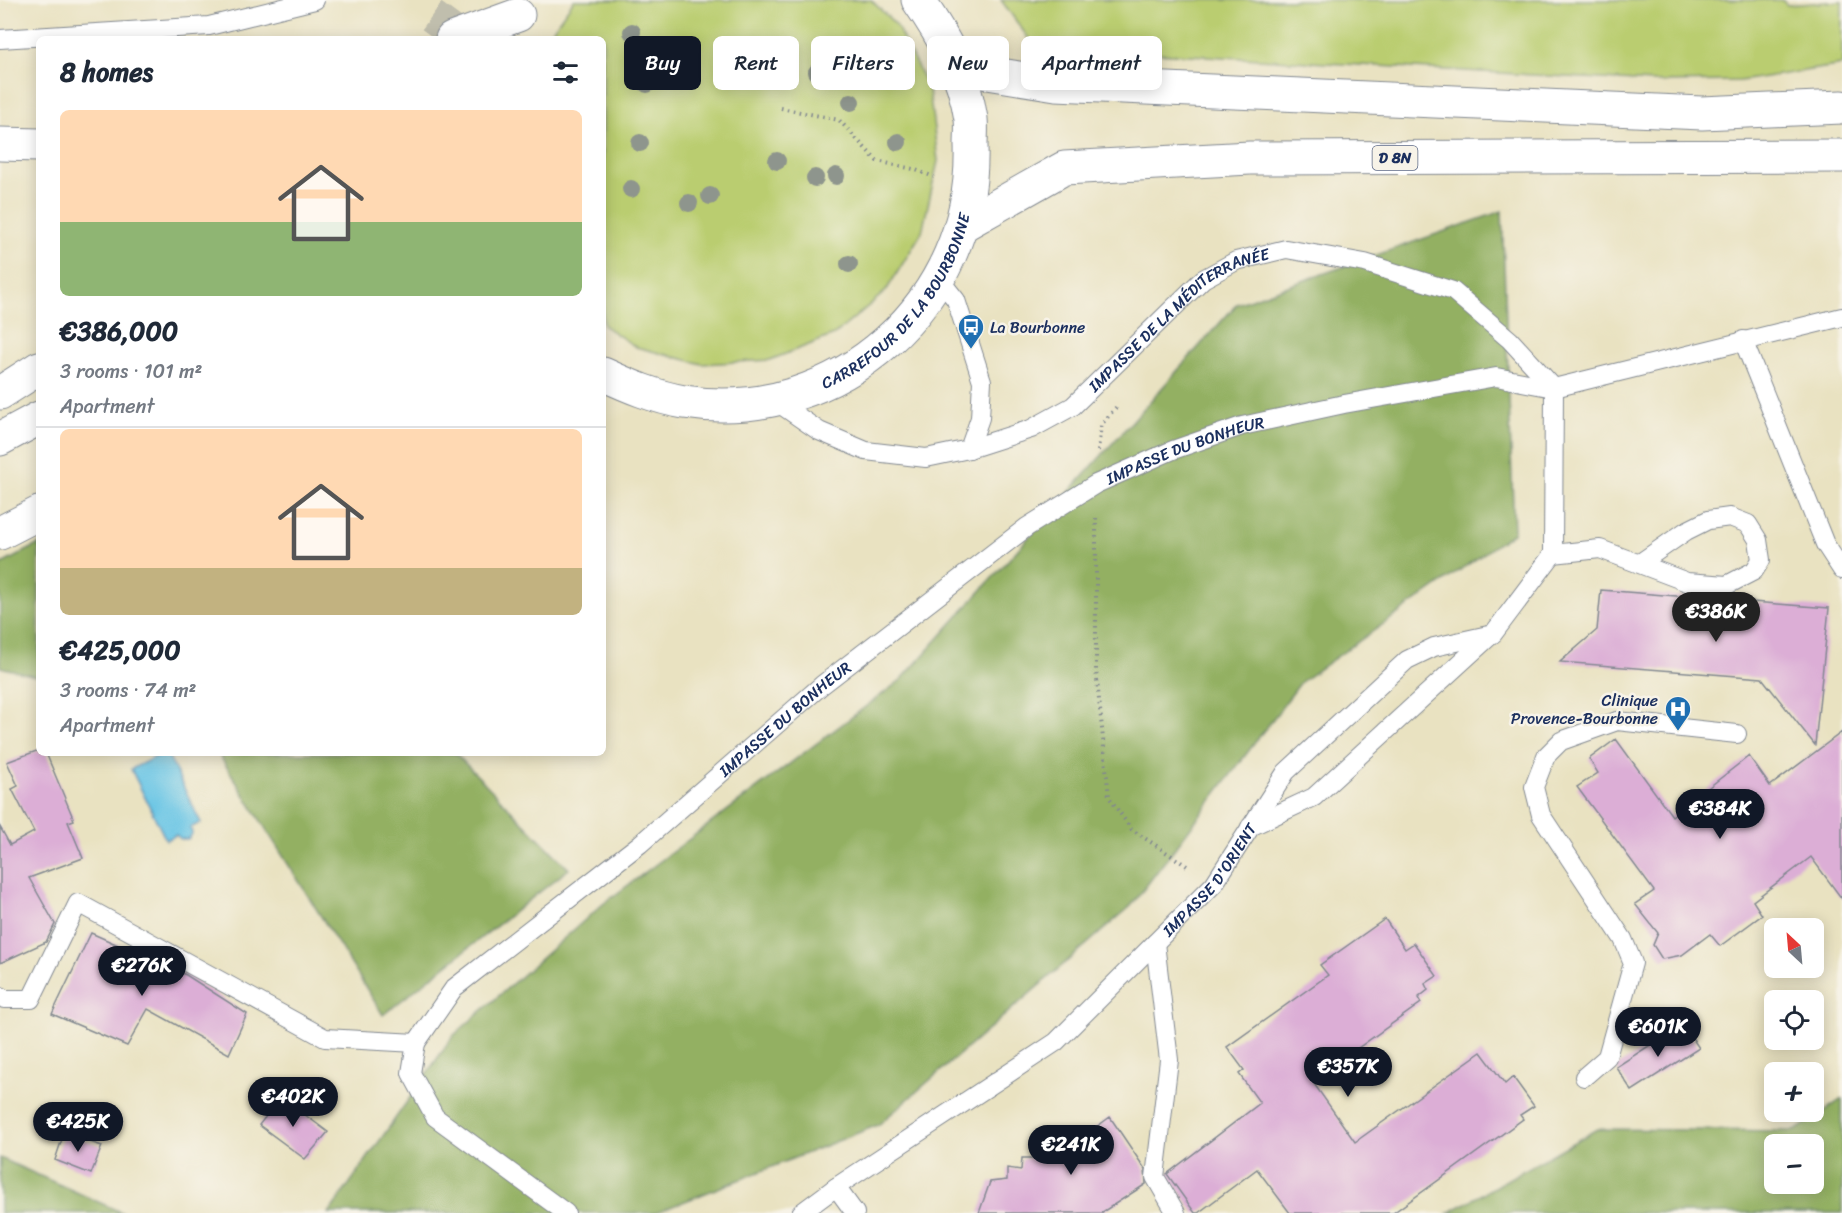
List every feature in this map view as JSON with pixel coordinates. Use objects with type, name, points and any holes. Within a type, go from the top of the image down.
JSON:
[{"type":"main road","name":"CARREFOUR DE LA BOURBONNE","points":[[918,0],[942,36]]},
{"type":"main road","points":[[461,36],[516,18]]},
{"type":"main road","points":[[1009,76],[1056,84],[1702,113],[1842,107]]},
{"type":"main road","name":"CARREFOUR DE LA BOURBONNE","points":[[606,375],[641,392],[684,402],[729,405],[774,400],[824,383],[869,357],[908,322],[940,279],[963,225],[972,173],[971,119],[963,90]]},
{"type":"main road","points":[[0,144],[36,145]]},
{"type":"main road","name":"D 8N","points":[[963,225],[1064,168],[1250,158],[1842,156]]},
{"type":"main road","points":[[0,393],[36,370]]},
{"type":"main road","points":[[0,439],[36,420]]},
{"type":"main road","points":[[0,533],[36,515]]},
{"type":"lane","points":[[48,36],[209,26],[315,0]]},
{"type":"lane","points":[[0,39],[36,37]]},
{"type":"lane","name":"IMPASSE DE LA MÉDITERRANÉE","points":[[774,400],[819,431],[867,451],[926,458],[969,448],[1031,429],[1073,406],[1203,279],[1236,261],[1286,249],[1365,263],[1453,291],[1510,340],[1554,388]]},
{"type":"lane","points":[[940,279],[956,300],[982,381],[980,418],[969,448]]},
{"type":"lane","points":[[1250,827],[1314,797],[1493,634],[1553,554],[1554,388],[1842,317]]},
{"type":"lane","points":[[1743,340],[1825,544],[1842,570]]},
{"type":"lane","name":"IMPASSE DU BONHEUR","points":[[416,1042],[454,988],[640,844],[822,685],[1027,527],[1096,484],[1173,450],[1242,426],[1321,409],[1496,377],[1554,388]]},
{"type":"lane","points":[[1553,554],[1600,549],[1688,582],[1727,585],[1754,571],[1761,560],[1758,540],[1748,524],[1730,517],[1708,520],[1686,531],[1640,563]]},
{"type":"lane","name":"IMPASSE D'ORIENT","points":[[801,1213],[836,1186],[1056,1042],[1214,884],[1286,772],[1407,660],[1434,647],[1493,634]]},
{"type":"lane","points":[[1584,1077],[1607,1057],[1633,963],[1623,939],[1541,815],[1534,787],[1546,756],[1562,741],[1617,721],[1737,734]]},
{"type":"lane","points":[[0,996],[4,999],[31,999],[78,903],[325,1038],[416,1042],[411,1073],[435,1117],[566,1213]]},
{"type":"lane","points":[[1155,943],[1169,1060],[1155,1177],[1176,1213]]},
{"type":"lane","points":[[836,1186],[855,1213]]},
{"type":"path","points":[[782,108],[839,120],[877,161],[913,169],[934,177]]},
{"type":"path","points":[[1099,381],[1118,405],[1101,425],[1096,484],[1096,670],[1109,797],[1131,829],[1214,884]]},
{"type":"green space","points":[[574,0],[871,0],[896,25],[902,36],[811,36],[811,90],[915,90],[915,62],[929,90],[938,161],[922,232],[886,291],[834,335],[770,360],[702,364],[636,347],[606,327],[606,36],[548,36]]},
{"type":"green space","points":[[1001,0],[1782,0],[1787,5],[1842,1],[1842,65],[1740,81],[1653,82],[1162,53],[1162,36],[1027,36]]},
{"type":"green space","points":[[1502,211],[1514,532],[1301,682],[1131,906],[878,1125],[655,1213],[329,1213],[453,1036],[603,904],[901,680],[1237,304]]},
{"type":"green space","points":[[36,546],[36,676],[0,667],[0,565]]},
{"type":"green space","points":[[220,756],[458,756],[569,869],[383,1015]]},
{"type":"green space","points":[[1842,1099],[1842,1213],[1448,1213],[1597,1129],[1795,1131],[1808,1122],[1824,1122],[1824,1111]]},
{"type":"green space","points":[[0,1158],[123,1213],[0,1213]]},
{"type":"water","points":[[157,756],[168,756],[201,823],[191,827],[192,834],[188,839],[181,839],[176,835],[166,840],[131,769]]},
{"type":"building","points":[[1601,590],[1829,608],[1815,745],[1762,678],[1560,662],[1597,630]]},
{"type":"building","points":[[1842,732],[1842,899],[1811,857],[1753,901],[1762,915],[1720,946],[1710,934],[1682,955],[1662,959],[1653,945],[1658,933],[1635,904],[1654,891],[1577,787],[1598,773],[1589,759],[1616,739],[1672,816],[1749,756],[1770,786]]},
{"type":"building","points":[[36,751],[36,756],[47,756],[74,820],[68,822],[83,858],[29,878],[55,924],[46,942],[0,963],[0,827],[10,845],[34,832],[12,789],[18,786],[7,762]]},
{"type":"building","points":[[1385,919],[1405,949],[1414,943],[1437,976],[1425,984],[1428,990],[1418,998],[1421,1003],[1312,1081],[1355,1142],[1481,1052],[1505,1084],[1513,1077],[1534,1106],[1520,1115],[1523,1119],[1393,1213],[1290,1213],[1257,1169],[1195,1213],[1167,1174],[1260,1103],[1239,1074],[1244,1070],[1227,1047],[1328,975],[1320,965]]},
{"type":"building","points":[[91,933],[186,975],[247,1014],[229,1054],[148,1009],[127,1046],[52,1014]]},
{"type":"building","points":[[1683,1024],[1699,1048],[1632,1091],[1616,1067]]},
{"type":"building","points":[[281,1097],[328,1132],[305,1159],[259,1125]]},
{"type":"building","points":[[1110,1117],[1145,1169],[1146,1184],[1101,1213],[979,1213],[990,1182],[1007,1180],[1007,1168],[1021,1170],[1022,1158],[1039,1158],[1042,1145],[1060,1144],[1059,1133],[1084,1136]]},
{"type":"building","points":[[64,1133],[102,1146],[91,1174],[55,1160]]},
{"type":"tunnel","points":[[437,36],[464,0]]},
{"type":"place","name":"La Bourbonne","points":[[971,350]]},
{"type":"place","name":"Clinique Provence-Bourbonne","points":[[1678,732]]}]
